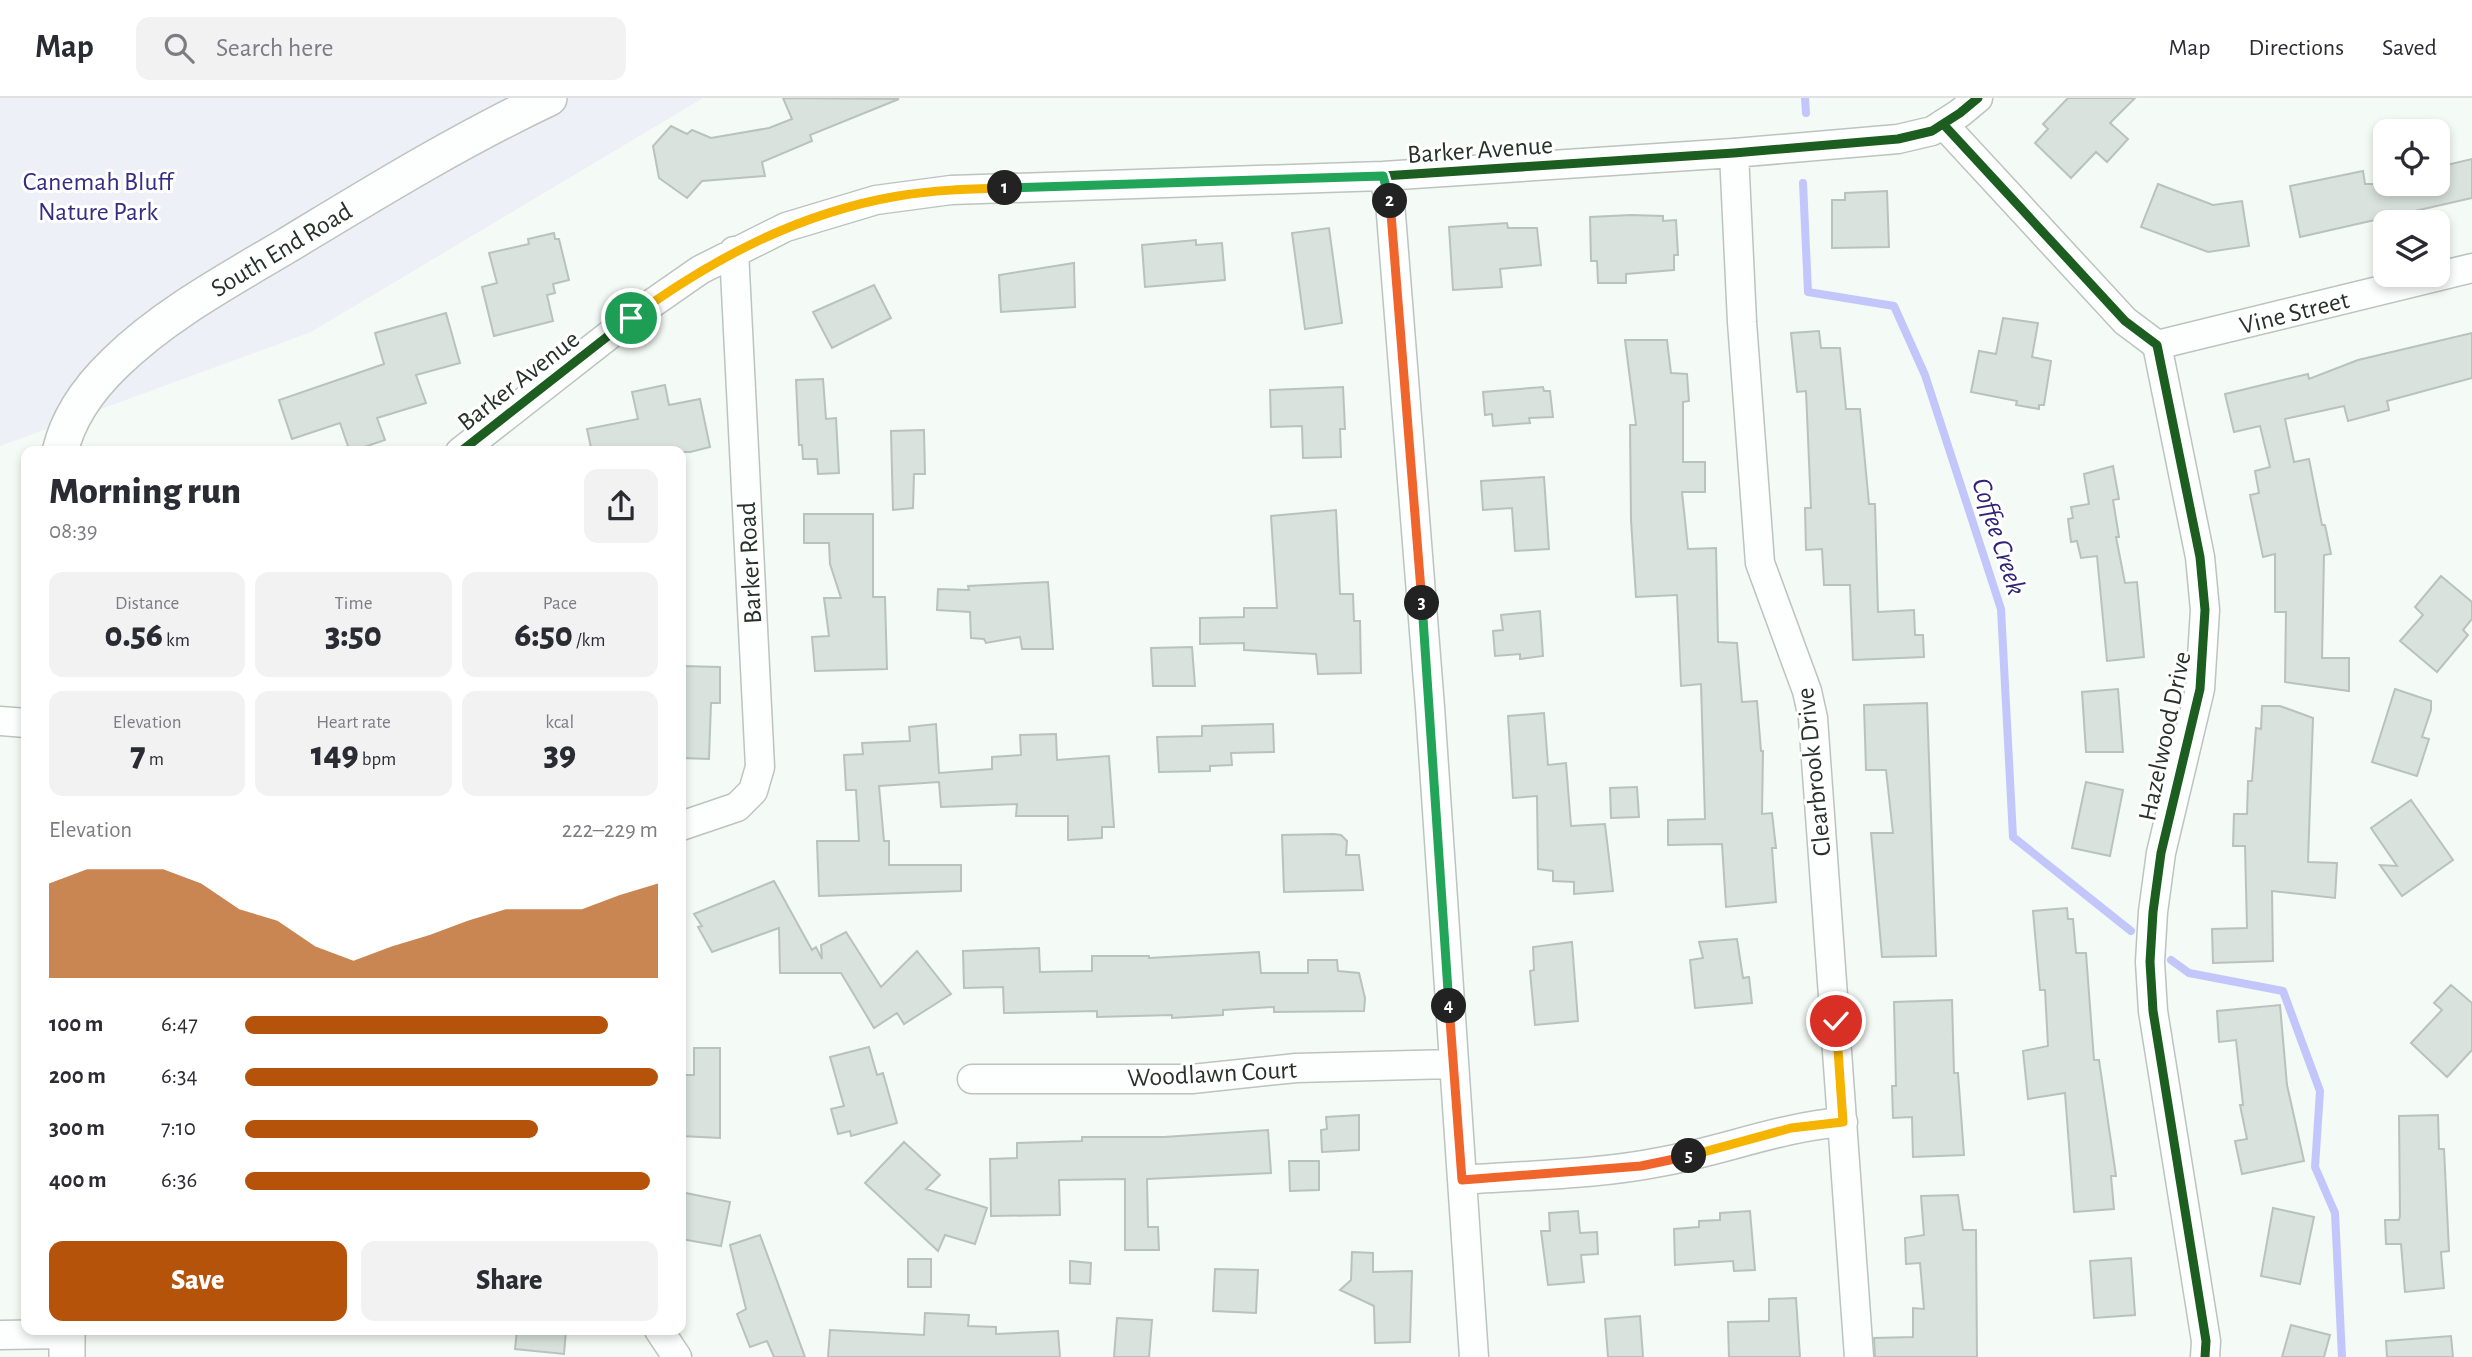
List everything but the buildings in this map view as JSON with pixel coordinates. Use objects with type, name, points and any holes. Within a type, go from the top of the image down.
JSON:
[{"type":"main road","name":"South End Road","points":[[62,446],[73,417],[91,390],[115,363],[166,321],[406,174],[549,98]]},
{"type":"street","name":"Barker Avenue","points":[[468,446],[631,318],[700,270],[734,251],[816,217],[876,200],[930,191],[1383,176],[1734,153],[1898,139],[1932,131],[1944,125],[1978,98]]},
{"type":"street","points":[[1944,125],[2125,321],[2157,345]]},
{"type":"street","name":"Clearbrook Drive","points":[[1734,153],[1742,322],[1758,543],[1764,578],[1801,673],[1813,718],[1859,1357]]},
{"type":"street","points":[[1383,176],[1390,202],[1408,420],[1474,1357]]},
{"type":"street","name":"Barker Road","points":[[686,824],[737,807],[753,791],[760,767],[734,251]]},
{"type":"street","name":"Vine Street","points":[[2157,345],[2472,268]]},
{"type":"street","name":"Hazelwood Drive","points":[[2157,345],[2200,557],[2205,610],[2200,690],[2161,853],[2152,912],[2152,1011],[2206,1341],[2205,1357]]},
{"type":"street","points":[[0,721],[21,723]]},
{"type":"street","name":"Woodlawn Court","points":[[972,1079],[1192,1079],[1296,1068],[1452,1064]]},
{"type":"street","points":[[1462,1180],[1641,1166],[1690,1156],[1791,1128],[1843,1122]]},
{"type":"street","points":[[0,1335],[67,1340]]},
{"type":"street","points":[[662,1335],[677,1357]]},
{"type":"green space","name":"Canemah Bluff Nature Park","points":[[0,98],[703,98],[311,332],[0,446]]},
{"type":"waterway","name":"Coffee Creek","points":[[1805,98],[1806,113]]},
{"type":"waterway","name":"Coffee Creek","points":[[1803,183],[1808,292],[1894,306],[1925,375],[2001,609],[2013,837],[2131,931]]},
{"type":"waterway","name":"Coffee Creek","points":[[2171,960],[2189,973],[2283,991],[2320,1091],[2315,1167],[2335,1213],[2342,1357]]},
{"type":"cycle path","points":[[468,446],[631,318],[700,270],[786,227],[876,200],[951,190],[1383,176],[1734,153],[1898,139],[1932,131],[1978,98]]},
{"type":"cycle path","points":[[1944,125],[2125,321],[2157,345],[2200,557],[2205,610],[2200,689],[2161,853],[2150,962],[2153,1011],[2206,1341],[2205,1357]]},
{"type":"route","points":[[631,318],[700,270],[760,238],[816,217],[898,195],[951,190],[1383,176],[1390,202],[1430,706],[1452,1064],[1462,1180],[1641,1166],[1690,1156],[1791,1128],[1843,1122],[1836,1021]]}]
